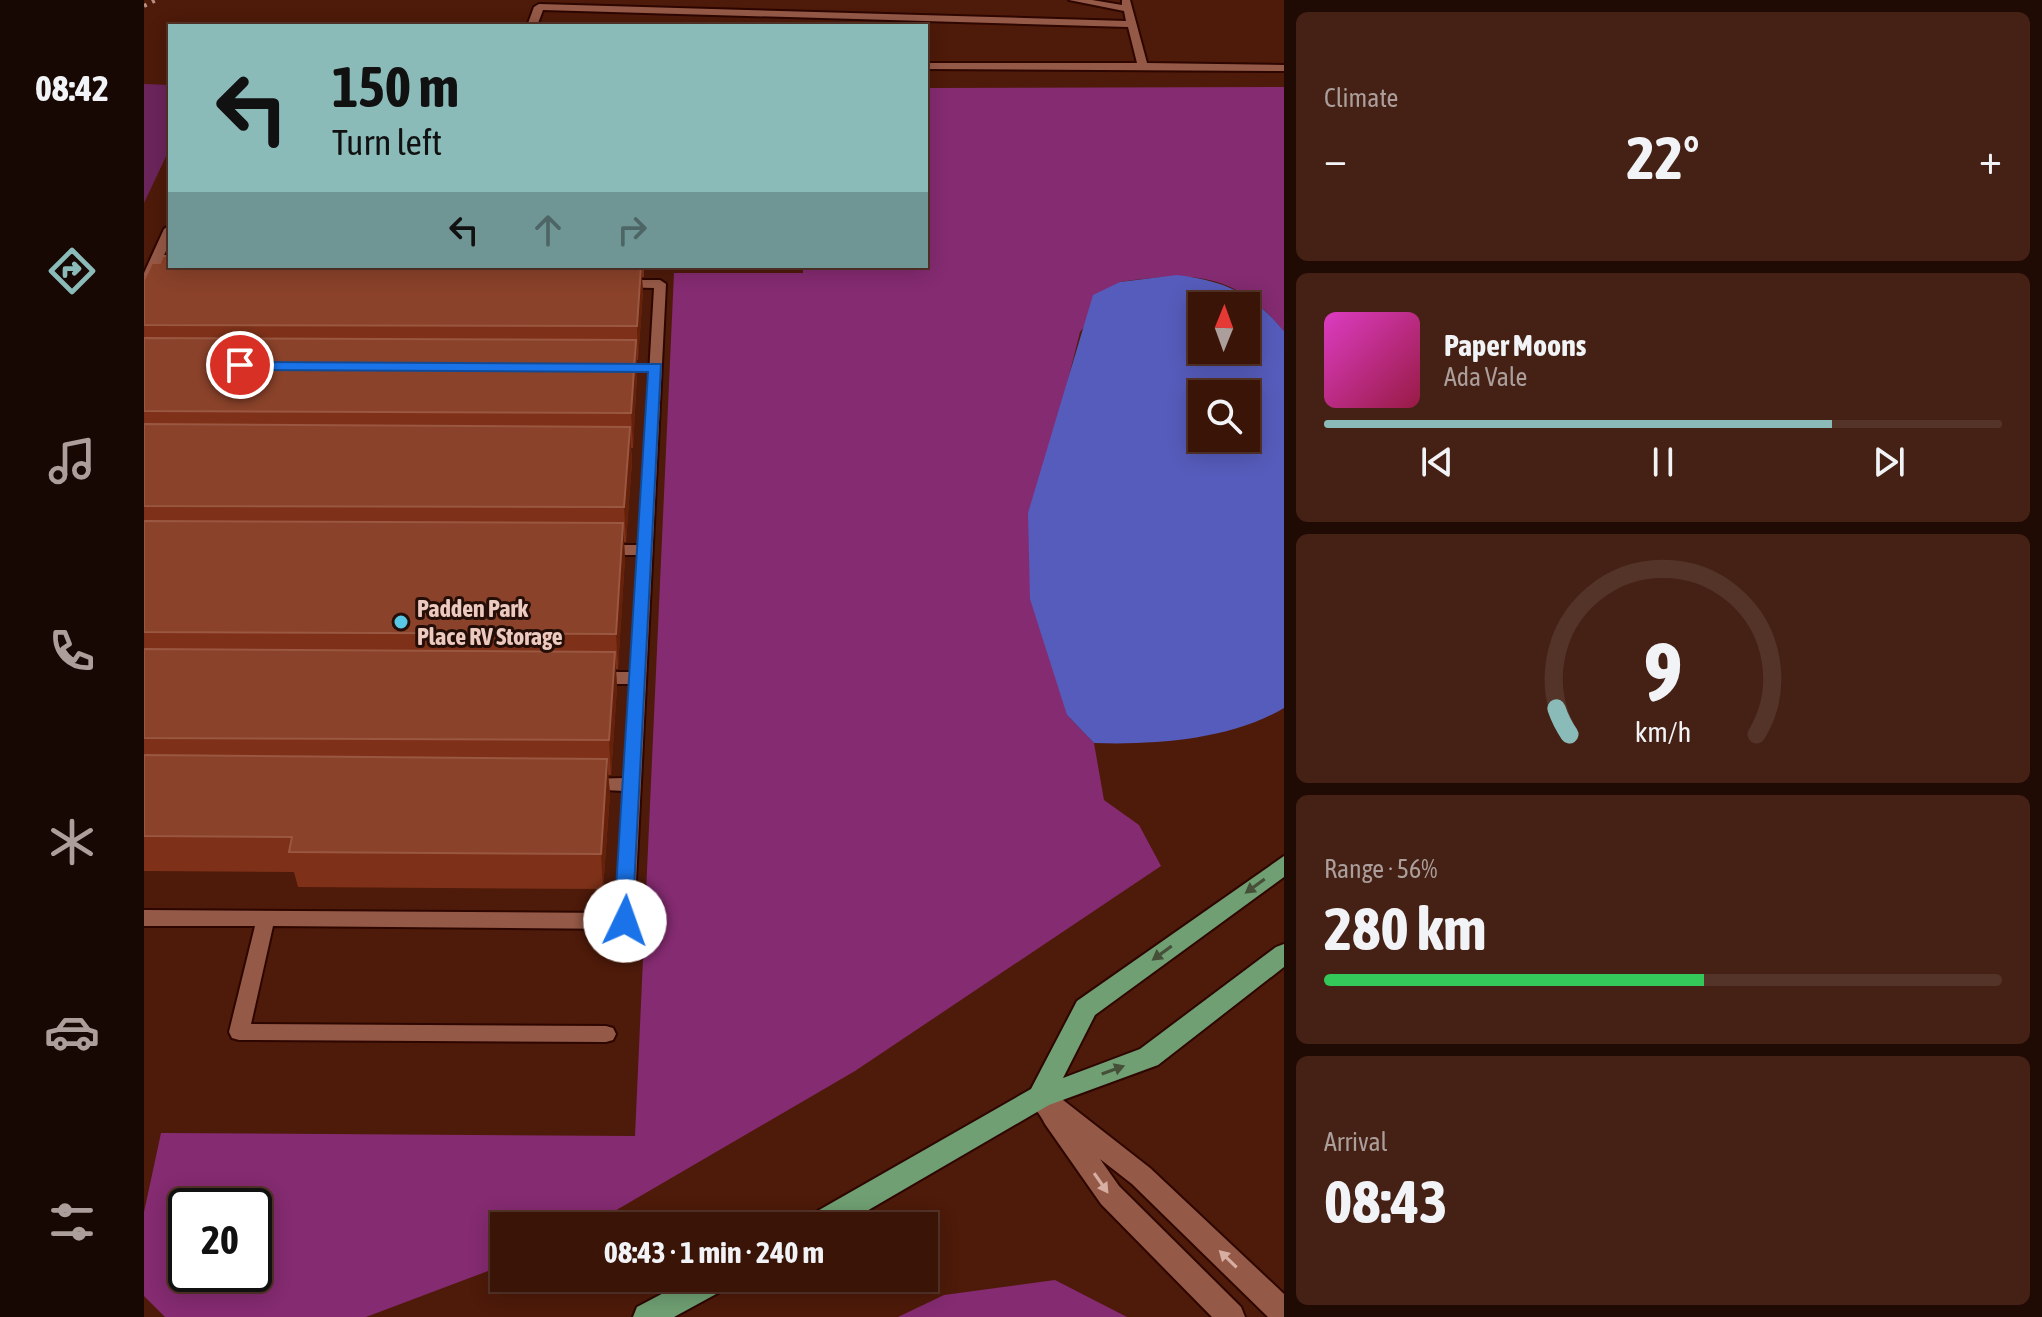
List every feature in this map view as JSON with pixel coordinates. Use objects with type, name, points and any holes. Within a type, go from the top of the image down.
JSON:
[{"type":"main road","points":[[1040,1097],[1086,1008],[1284,865]]},
{"type":"main road","points":[[840,1212],[1040,1097],[1149,1057],[1284,954]]},
{"type":"main road","points":[[647,1317],[693,1292]]},
{"type":"street","points":[[1040,1097],[1141,1176],[1284,1313]]},
{"type":"street","points":[[1040,1097],[1110,1195],[1231,1317]]},
{"type":"lane","points":[[1074,0],[1127,5],[1143,66]]},
{"type":"lane","points":[[533,24],[539,7],[1132,24]]},
{"type":"lane","points":[[928,66],[1284,68]]},
{"type":"lane","points":[[145,284],[168,233]]},
{"type":"lane","points":[[145,284],[162,282]]},
{"type":"lane","points":[[144,918],[625,921],[660,284],[613,284]]},
{"type":"lane","points":[[639,367],[655,367]]},
{"type":"lane","points":[[635,455],[651,455]]},
{"type":"lane","points":[[583,550],[646,550]]},
{"type":"lane","points":[[575,677],[638,678]]},
{"type":"lane","points":[[569,784],[633,785]]},
{"type":"lane","points":[[266,918],[239,1032],[606,1034]]},
{"type":"shaded area","points":[[144,84],[168,85],[168,152],[144,203]]},
{"type":"shaded area","points":[[1284,87],[1284,331],[1260,307],[1260,292],[1239,292],[1210,280],[1191,277],[1120,282],[1080,332],[1057,424],[1067,715],[1094,743],[1104,800],[1139,825],[1161,866],[855,1071],[613,1212],[490,1212],[490,1270],[366,1317],[165,1317],[144,1296],[144,1212],[161,1133],[635,1136],[674,273],[803,273],[803,268],[928,268],[928,88]]},
{"type":"shaded area","points":[[1177,275],[1224,285],[1238,292],[1188,292],[1188,364],[1260,364],[1260,306],[1284,331],[1284,708],[1263,719],[1192,738],[1142,743],[1094,743],[1067,715],[1030,599],[1028,513],[1093,295],[1120,282]]},
{"type":"shaded area","points":[[1055,1280],[1127,1317],[898,1317],[944,1295]]},
{"type":"building","points":[[163,256],[168,256],[168,268],[641,268],[637,326],[144,325],[144,280],[152,263],[160,263]]},
{"type":"building","points":[[144,338],[636,340],[631,413],[144,411]]},
{"type":"building","points":[[144,424],[630,427],[624,507],[144,506]]},
{"type":"building","points":[[144,521],[623,523],[616,634],[144,632]]},
{"type":"building","points":[[144,649],[615,652],[609,740],[144,738]]},
{"type":"building","points":[[144,755],[607,759],[601,854],[289,852],[292,837],[144,836]]},
{"type":"railway","points":[[144,6],[156,0]]},
{"type":"place","name":"Padden Park Place RV Storage","points":[[401,622]]},
{"type":"route","points":[[240,365],[655,367],[625,921]]}]
